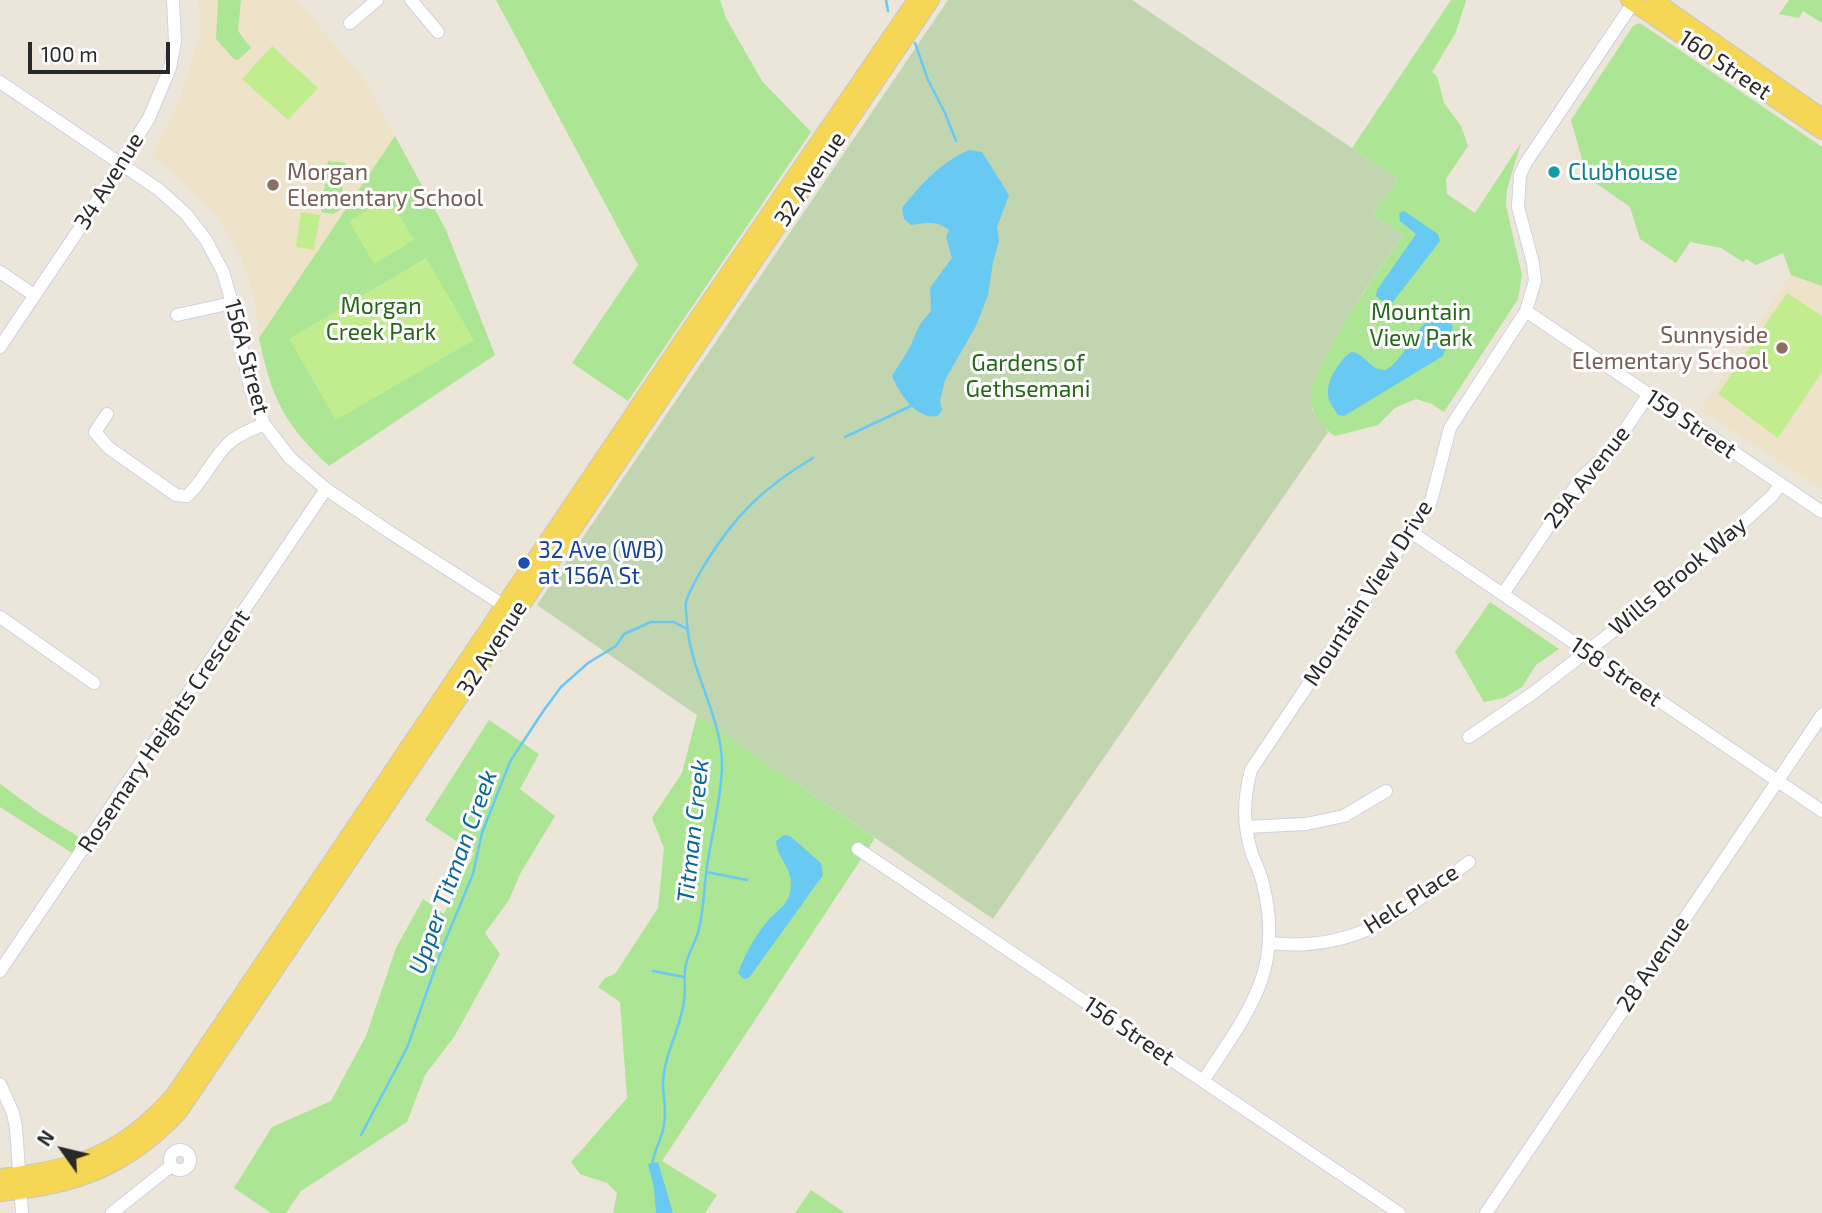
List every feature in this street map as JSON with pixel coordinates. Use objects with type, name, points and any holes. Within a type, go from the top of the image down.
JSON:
[{"type":"main road","name":"32 Avenue","points":[[20,1183],[78,1180],[135,1153],[164,1128],[190,1098],[319,906],[717,289],[916,0]]},
{"type":"main road","name":"32 Avenue","points":[[20,1183],[101,1154],[141,1127],[164,1105],[931,0]]},
{"type":"main road","name":"160 Street","points":[[1654,0],[1822,117]]},
{"type":"main road","name":"160 Street","points":[[1632,1],[1822,131]]},
{"type":"main road","points":[[319,906],[315,903],[316,897],[343,857],[345,842]]},
{"type":"main road","points":[[0,1177],[20,1183]]},
{"type":"main road","points":[[0,1193],[20,1183]]},
{"type":"street","name":"34 Avenue","points":[[0,347],[149,118],[170,68],[175,41],[173,0]]},
{"type":"street","points":[[350,23],[377,0]]},
{"type":"street","points":[[411,0],[438,32]]},
{"type":"street","name":"Mountain View Drive","points":[[1203,1081],[1261,986],[1270,943],[1270,924],[1263,884],[1244,817],[1244,794],[1251,770],[1431,501],[1450,429],[1526,312],[1535,281],[1518,207],[1520,175],[1632,1]]},
{"type":"street","name":"156A Street","points":[[0,82],[158,189],[186,214],[206,240],[223,272],[251,391],[264,424],[290,458],[326,489],[509,609]]},
{"type":"street","points":[[0,272],[34,295]]},
{"type":"street","points":[[177,315],[232,303]]},
{"type":"street","name":"159 Street","points":[[1526,312],[1822,512]]},
{"type":"street","name":"29A Avenue","points":[[1503,594],[1581,478],[1611,451],[1648,395]]},
{"type":"street","points":[[107,414],[94,432],[109,448],[176,495],[187,496],[231,440],[264,424]]},
{"type":"street","name":"Wills Brook Way","points":[[1469,737],[1533,693],[1682,578],[1772,496],[1781,484]]},
{"type":"street","name":"Rosemary Heights Crescent","points":[[0,971],[326,489]]},
{"type":"street","name":"158 Street","points":[[1412,532],[1822,811]]},
{"type":"street","points":[[0,617],[94,683]]},
{"type":"street","name":"28 Avenue","points":[[1486,1213],[1822,715]]},
{"type":"street","points":[[1246,827],[1306,824],[1345,816],[1386,791]]},
{"type":"street","name":"156 Street","points":[[858,849],[1399,1213]]},
{"type":"street","name":"Helc Place","points":[[1270,943],[1296,946],[1324,943],[1343,940],[1366,931],[1405,909],[1469,862]]},
{"type":"street","points":[[0,1083],[13,1113],[22,1213]]},
{"type":"street","points":[[112,1213],[171,1166]]},
{"type":"shaded area","name":"Morgan Elementary School","points":[[198,0],[297,0],[365,81],[395,136],[259,338],[255,302],[242,259],[216,215],[152,155],[181,96],[201,30]]},
{"type":"shaded area","name":"Sunnyside Elementary School","points":[[1791,275],[1822,286],[1822,489],[1700,410]]},
{"type":"green space","points":[[218,0],[241,0],[238,31],[251,48],[238,60],[216,39]]},
{"type":"green space","points":[[496,0],[720,0],[726,18],[762,81],[811,132],[628,401],[572,363],[638,265]]},
{"type":"green space","name":"Gardens of Gethsemani","points":[[948,0],[1132,0],[1398,179],[1373,215],[1403,235],[1363,293],[1333,343],[1311,388],[1312,409],[1328,432],[993,919],[537,605]]},
{"type":"green space","name":"Mountain View Park","points":[[1451,0],[1466,0],[1455,34],[1432,72],[1437,76],[1444,103],[1461,126],[1468,146],[1446,179],[1447,194],[1475,213],[1521,143],[1507,189],[1506,206],[1522,275],[1518,299],[1444,412],[1432,404],[1416,399],[1395,408],[1378,425],[1335,436],[1324,427],[1312,407],[1311,386],[1343,325],[1403,235],[1373,215],[1398,179],[1352,148]]},
{"type":"green space","points":[[1789,0],[1822,0],[1822,23],[1803,11],[1799,18],[1779,14]]},
{"type":"green space","points":[[1640,23],[1822,147],[1822,286],[1791,275],[1783,253],[1756,265],[1746,259],[1743,262],[1721,248],[1690,242],[1676,263],[1640,239],[1630,207],[1587,177],[1571,120],[1633,26]]},
{"type":"green space","points":[[272,46],[318,88],[288,120],[242,79]]},
{"type":"green space","name":"Morgan Creek Park","points":[[395,136],[446,230],[495,355],[329,466],[301,437],[282,409],[269,378],[259,338]]},
{"type":"green space","points":[[328,161],[346,163],[340,210],[333,214],[321,212]]},
{"type":"green space","points":[[389,198],[414,240],[374,264],[349,221]]},
{"type":"green space","points":[[301,212],[320,215],[314,250],[296,247]]},
{"type":"green space","points":[[426,258],[474,340],[336,420],[289,339]]},
{"type":"green space","points":[[1787,293],[1822,316],[1822,372],[1778,438],[1718,394]]},
{"type":"green space","points":[[1490,602],[1559,649],[1536,665],[1522,687],[1504,698],[1484,702],[1455,652]]},
{"type":"green space","points":[[697,715],[875,838],[662,1161],[717,1195],[705,1213],[613,1213],[617,1193],[607,1183],[580,1174],[571,1162],[627,1098],[620,1002],[598,987],[605,978],[615,974],[658,908],[664,848],[652,818],[682,773]]},
{"type":"green space","points":[[489,720],[539,754],[520,789],[555,816],[520,874],[509,900],[485,933],[500,954],[454,1037],[425,1075],[407,1122],[301,1191],[286,1213],[271,1213],[234,1188],[272,1127],[331,1101],[366,1036],[396,948],[423,899],[444,914],[474,853],[425,820]]},
{"type":"green space","points":[[0,784],[82,839],[72,853],[0,807]]},
{"type":"green space","points":[[811,1190],[845,1213],[795,1213]]},
{"type":"water","points":[[969,150],[982,152],[1009,195],[997,227],[999,241],[988,295],[976,326],[945,380],[940,401],[942,410],[938,416],[930,416],[910,404],[892,376],[909,349],[920,324],[931,311],[930,288],[952,258],[946,237],[949,230],[935,223],[911,225],[904,219],[902,208],[932,174]]},
{"type":"water","points":[[1404,211],[1438,234],[1440,241],[1392,303],[1386,304],[1376,296],[1377,290],[1416,234],[1400,221],[1399,213]]},
{"type":"water","points":[[1435,317],[1448,320],[1453,327],[1443,356],[1344,416],[1338,415],[1329,400],[1328,388],[1335,370],[1347,355],[1356,353],[1375,368],[1386,370],[1399,358],[1421,328]]},
{"type":"water","points":[[784,835],[790,836],[821,863],[823,875],[749,978],[744,979],[738,973],[746,954],[765,924],[789,897],[790,878],[776,841]]},
{"type":"water","points":[[658,1162],[673,1213],[656,1213],[648,1164]]},
{"type":"waterway","name":"Titman Creek","points":[[886,0],[888,11]]},
{"type":"waterway","name":"Titman Creek","points":[[915,43],[928,80],[956,141]]},
{"type":"waterway","points":[[845,437],[913,405]]},
{"type":"waterway","name":"Titman Creek","points":[[652,1165],[665,1119],[664,1072],[682,1011],[686,964],[701,921],[722,767],[717,731],[689,641],[686,602],[705,564],[739,517],[765,491],[813,458]]},
{"type":"waterway","name":"Upper Titman Creek","points":[[361,1135],[407,1048],[443,946],[473,874],[482,833],[511,760],[561,687],[588,663],[616,646],[624,634],[651,622],[674,622],[687,629]]},
{"type":"waterway","points":[[706,872],[747,880]]},
{"type":"waterway","points":[[653,971],[684,977]]},
{"type":"place","name":"Clubhouse","points":[[1554,172]]},
{"type":"place","name":"Morgan Elementary School","points":[[273,185]]},
{"type":"place","name":"Sunnyside Elementary School","points":[[1782,348]]},
{"type":"place","name":"32 Ave (WB) at 156A St","points":[[524,563]]}]
